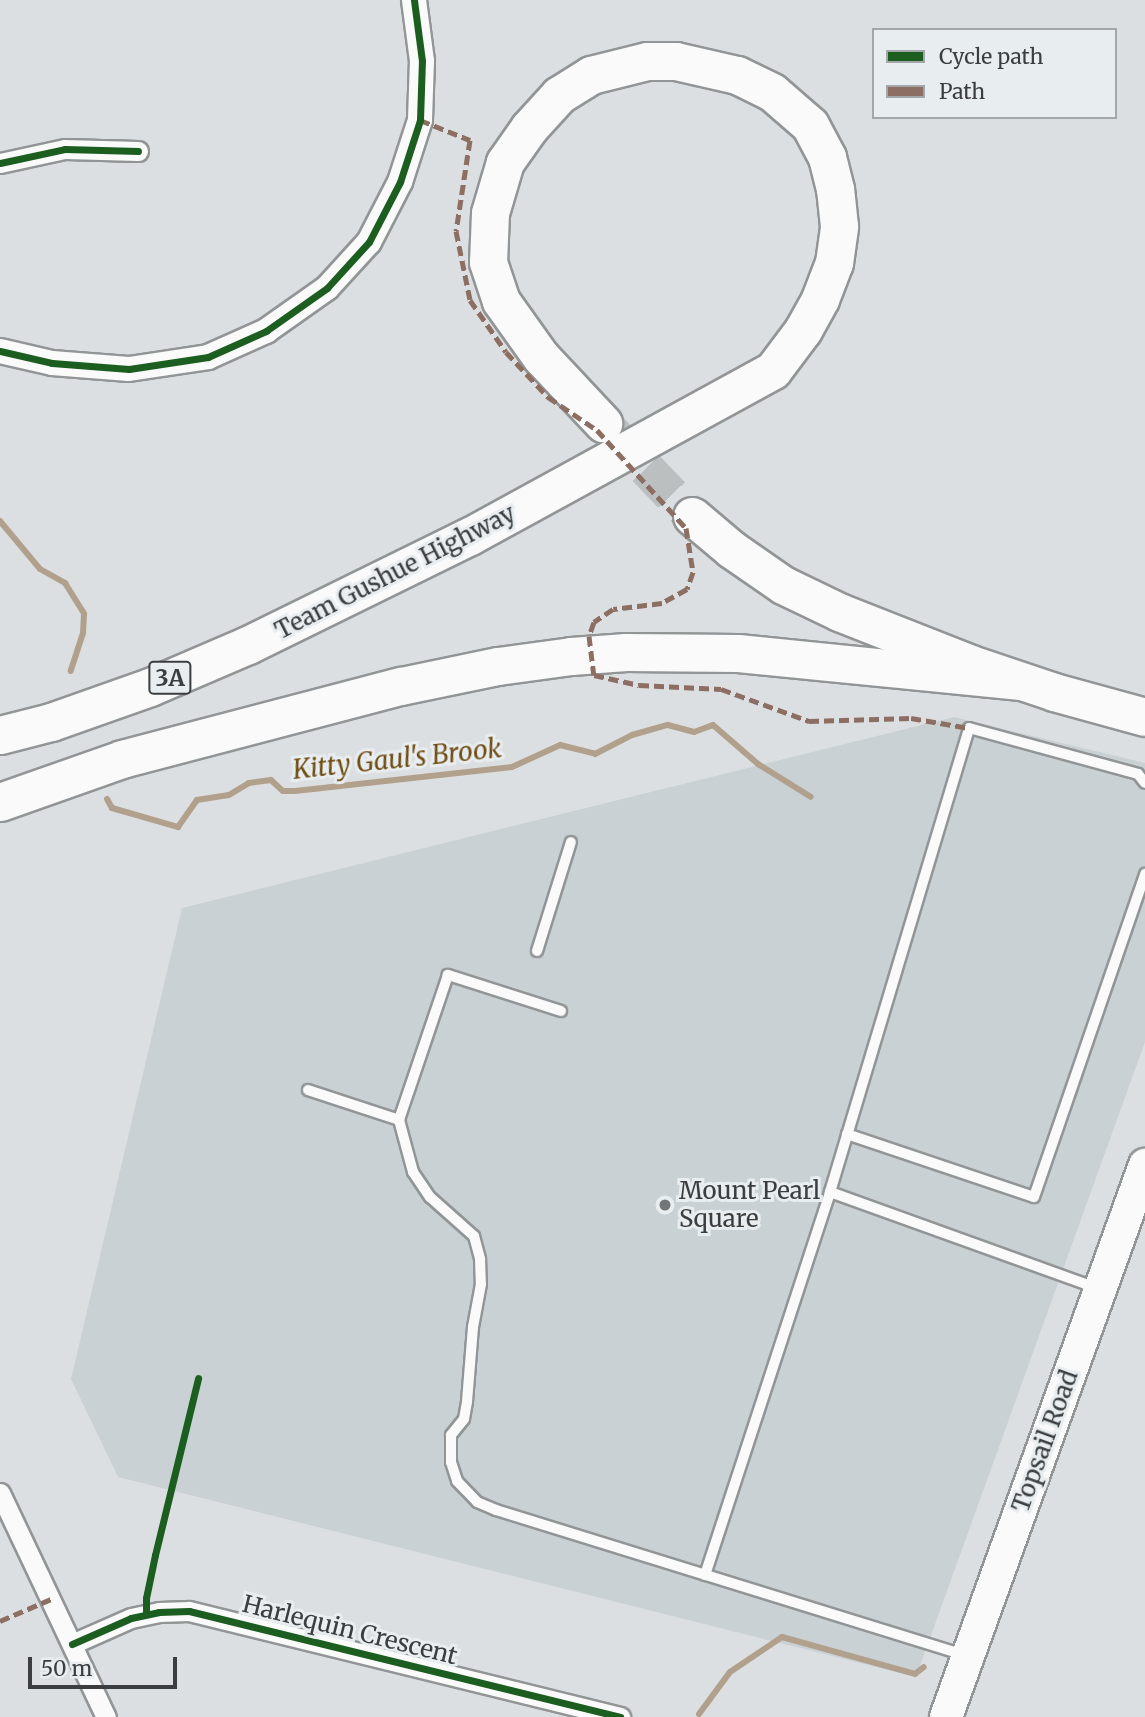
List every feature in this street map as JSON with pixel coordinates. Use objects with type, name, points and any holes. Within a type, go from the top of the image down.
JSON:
[{"type":"highway","name":"Team Gushue Highway","points":[[0,735],[51,722],[150,687],[334,604],[470,536],[773,370],[803,330],[820,299],[834,263],[839,226],[835,189],[827,157],[810,125],[772,92],[737,75],[676,61],[626,64],[591,75],[559,95],[529,128],[505,162],[490,213],[488,262],[501,301],[541,357],[603,423]]},
{"type":"highway","points":[[692,516],[731,549],[783,585],[839,612],[1021,681],[1145,717]]},
{"type":"highway","points":[[0,802],[122,759],[401,686],[498,666],[572,656],[638,651],[738,653],[1021,681]]},
{"type":"main road","name":"Topsail Road","points":[[946,1717],[1145,1165]]},
{"type":"street","points":[[0,351],[52,363],[129,369],[208,357],[266,331],[327,288],[369,242],[400,182],[420,120],[422,61],[414,0]]},
{"type":"street","points":[[0,163],[65,149],[138,151]]},
{"type":"street","points":[[0,1493],[106,1717]]},
{"type":"street","name":"Harlequin Crescent","points":[[72,1644],[131,1618],[159,1612],[189,1611],[620,1717]]},
{"type":"lane","points":[[705,1576],[830,1192],[969,728],[1138,774],[1145,783]]},
{"type":"lane","points":[[537,951],[571,842]]},
{"type":"lane","points":[[847,1134],[1034,1196],[1145,874]]},
{"type":"lane","points":[[561,1011],[448,975],[399,1120],[413,1172],[430,1197],[474,1236],[480,1259],[481,1284],[473,1327],[467,1402],[464,1419],[451,1435],[453,1472],[463,1490],[487,1507],[967,1656]]},
{"type":"lane","points":[[308,1090],[399,1120]]},
{"type":"lane","points":[[830,1192],[1101,1289]]},
{"type":"shaded area","name":"Mount Pearl Square","points":[[954,717],[1145,763],[1145,1042],[916,1677],[118,1477],[71,1379],[182,908]]},
{"type":"waterway","name":"Kitty Gaul's Brook","points":[[0,521],[40,569],[65,583],[84,614],[83,633],[71,671]]},
{"type":"waterway","name":"Kitty Gaul's Brook","points":[[107,799],[112,808],[178,827],[197,800],[229,795],[249,783],[271,780],[283,791],[295,791],[512,767],[560,745],[595,754],[632,735],[668,725],[694,732],[713,725],[758,764],[811,797]]},
{"type":"waterway","points":[[699,1714],[730,1672],[782,1637],[915,1674],[924,1667]]},
{"type":"tunnel","points":[[608,428],[692,516]]},
{"type":"marked path","points":[[420,120],[470,140],[456,231],[470,300],[506,352],[548,397],[597,430],[686,528],[693,572],[687,589],[662,603],[613,609],[594,622],[589,636],[594,675],[639,685],[721,689],[809,721],[911,718],[969,728]]},
{"type":"marked path","points":[[0,1621],[51,1599]]},
{"type":"cycle path","points":[[0,351],[52,363],[129,369],[208,357],[266,331],[327,288],[369,242],[400,182],[420,120],[422,61],[414,0]]},
{"type":"cycle path","points":[[0,163],[65,149],[138,151]]},
{"type":"cycle path","points":[[146,1614],[146,1598],[155,1555],[198,1378]]},
{"type":"cycle path","points":[[72,1644],[131,1618],[159,1612],[189,1611],[620,1717]]},
{"type":"place","name":"Mount Pearl Square","points":[[665,1205]]}]
